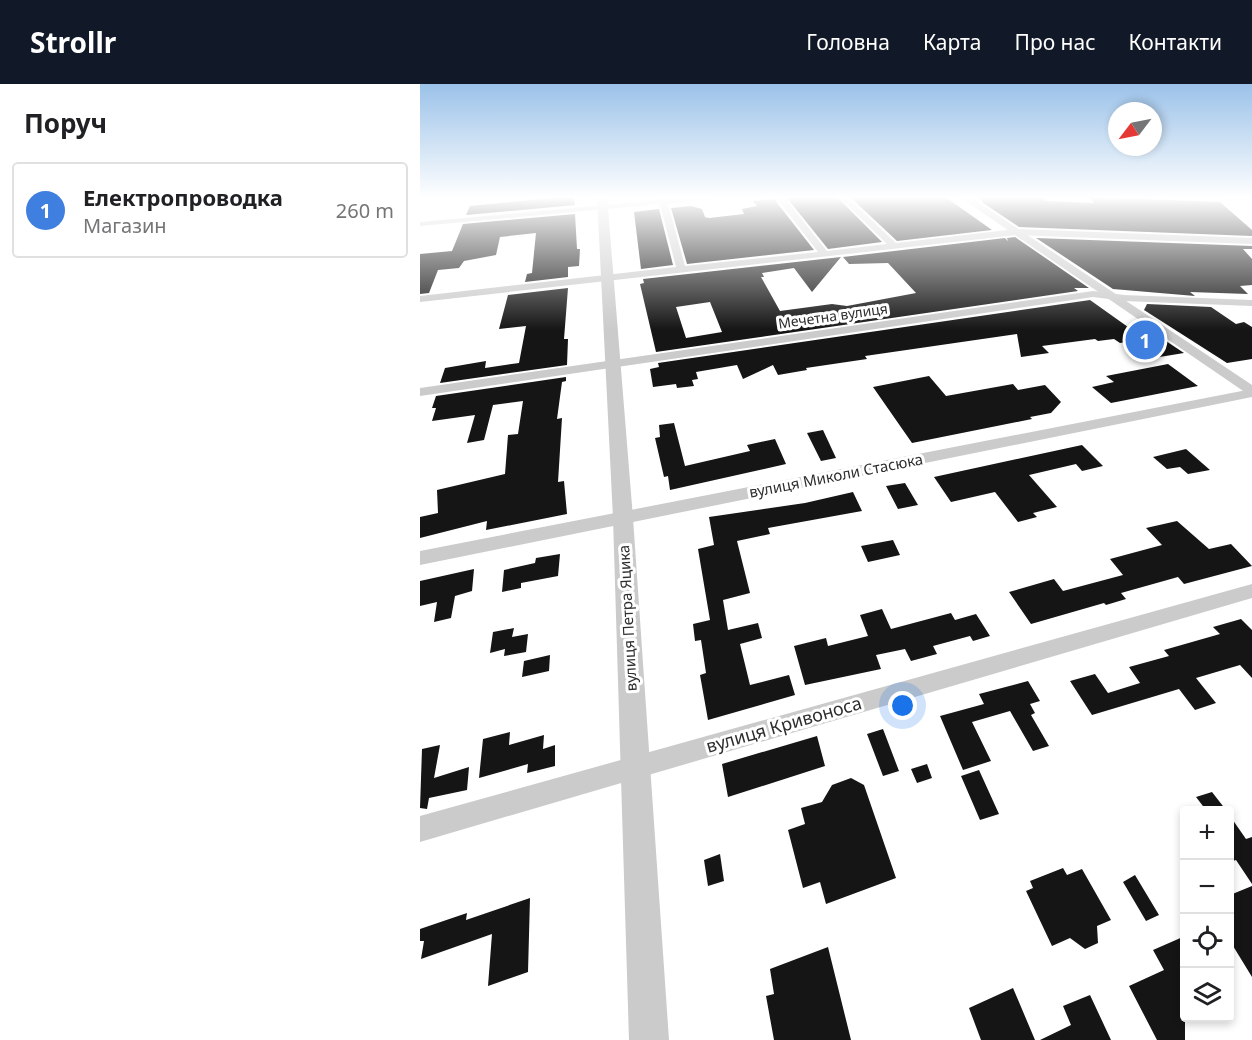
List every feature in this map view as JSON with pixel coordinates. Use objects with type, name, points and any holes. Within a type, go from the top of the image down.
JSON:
[{"type":"street","name":"вулиця Петра Яцика","points":[[605,241],[623,518],[649,1040]]},
{"type":"street","points":[[674,241],[681,270]]},
{"type":"street","points":[[815,241],[825,253]]},
{"type":"street","points":[[888,241],[893,245]]},
{"type":"street","points":[[420,299],[935,241]]},
{"type":"street","points":[[1029,241],[1252,393]]},
{"type":"street","name":"Мечетна вулиця","points":[[420,392],[1093,294],[1124,298],[1252,303]]},
{"type":"street","name":"вулиця Миколи Стасюка","points":[[420,558],[1252,393]]},
{"type":"street","name":"вулиця Кривоноса","points":[[420,829],[1252,591]]},
{"type":"building","points":[[456,241],[499,241],[496,255],[464,261],[459,268],[438,270],[429,293],[420,294],[420,254],[452,251]]},
{"type":"building","points":[[535,241],[577,241],[577,249],[580,249],[579,266],[568,267],[568,277],[525,282],[527,274],[532,273]]},
{"type":"building","points":[[638,241],[667,241],[673,265],[641,269]]},
{"type":"building","points":[[680,241],[807,241],[814,250],[687,264]]},
{"type":"building","points":[[821,241],[882,242],[828,249]]},
{"type":"building","points":[[983,241],[1020,241],[1089,288],[1074,288],[1078,291],[656,352],[640,284],[644,283],[643,279],[841,257],[812,292],[794,268],[762,273],[764,277],[761,277],[780,311],[832,304],[847,306],[916,293],[888,263],[849,264],[843,257]],"holes":[[[710,302],[722,332],[686,338],[676,307]]]},
{"type":"building","points":[[1040,241],[1252,246],[1252,249],[1243,249],[1252,259],[1252,285],[1240,286],[1248,294],[1190,292],[1195,296],[1113,289]]},
{"type":"building","points":[[568,288],[564,339],[568,339],[567,365],[440,383],[445,368],[486,361],[485,368],[519,363],[526,326],[499,329],[508,295]]},
{"type":"building","points":[[1090,300],[1135,332],[1139,323],[1184,353],[1141,360],[1138,340],[1120,343],[1114,339],[1098,341],[1095,339],[1042,346],[1049,353],[1021,357],[1017,334],[865,356],[867,359],[806,368],[807,370],[778,375],[773,365],[743,379],[737,365],[696,372],[698,379],[692,380],[694,386],[677,388],[676,384],[653,387],[650,369],[659,367],[658,363]]},
{"type":"building","points":[[1147,304],[1211,307],[1236,324],[1244,322],[1252,327],[1252,359],[1227,363],[1144,310]]},
{"type":"building","points":[[1168,364],[1198,386],[1111,403],[1092,387],[1114,382],[1106,376]]},
{"type":"building","points":[[929,376],[946,396],[1013,384],[1018,390],[1045,385],[1061,402],[1051,413],[1030,417],[1032,419],[912,443],[873,387]]},
{"type":"building","points":[[566,377],[566,381],[562,382],[557,419],[562,418],[558,482],[564,481],[567,514],[486,530],[487,521],[420,538],[420,517],[438,513],[437,490],[505,474],[508,435],[518,434],[523,401],[493,405],[484,440],[467,443],[475,415],[432,421],[436,408],[432,408],[436,396]]},
{"type":"building","points":[[674,423],[685,466],[750,451],[747,445],[775,439],[786,464],[670,490],[668,476],[664,477],[655,438],[660,437],[659,425]]},
{"type":"building","points":[[823,430],[836,458],[821,461],[807,433]]},
{"type":"building","points":[[1082,445],[1103,466],[1082,471],[1076,464],[1029,475],[1057,507],[1033,513],[1037,517],[1018,522],[995,492],[951,502],[934,477]]},
{"type":"building","points":[[1186,449],[1210,470],[1188,474],[1180,467],[1167,469],[1153,457]]},
{"type":"building","points":[[905,483],[918,505],[898,509],[886,486]]},
{"type":"building","points":[[853,492],[862,511],[768,528],[770,534],[737,541],[750,593],[723,600],[728,630],[758,623],[762,638],[740,644],[750,685],[789,675],[795,695],[708,720],[700,675],[706,673],[701,640],[695,641],[693,624],[710,620],[698,549],[714,545],[709,517],[805,503]]},
{"type":"building","points":[[1177,521],[1209,549],[1231,544],[1252,566],[1184,584],[1178,577],[1121,593],[1126,599],[1031,624],[1009,592],[1054,579],[1063,591],[1123,575],[1110,559],[1162,545],[1146,528]]},
{"type":"building","points":[[893,540],[900,555],[868,562],[861,546]]},
{"type":"building","points":[[560,554],[558,576],[521,583],[521,588],[502,592],[504,570],[535,563],[536,558]]},
{"type":"building","points":[[474,569],[472,591],[455,596],[451,618],[434,622],[437,602],[420,606],[420,581]]},
{"type":"building","points":[[882,609],[891,629],[951,613],[955,620],[976,614],[990,636],[973,641],[970,636],[933,646],[937,654],[911,661],[905,649],[876,655],[881,669],[805,685],[794,646],[826,638],[828,646],[868,636],[860,615]]},
{"type":"building","points":[[1241,619],[1252,630],[1252,678],[1240,665],[1196,678],[1216,703],[1195,710],[1179,689],[1092,715],[1070,681],[1095,674],[1108,693],[1140,683],[1129,667],[1169,656],[1164,650],[1220,634],[1213,627]]},
{"type":"building","points":[[514,628],[512,637],[528,634],[526,652],[504,656],[505,649],[490,653],[493,632]]},
{"type":"building","points":[[550,655],[549,671],[522,677],[524,661]]},
{"type":"building","points":[[1028,681],[1040,701],[1030,704],[1035,713],[1031,715],[1049,746],[1033,751],[1010,711],[972,722],[991,761],[963,770],[940,716],[984,704],[979,694]]},
{"type":"building","points":[[883,729],[899,771],[883,776],[867,734]]},
{"type":"building","points":[[510,732],[509,745],[544,735],[543,749],[555,745],[555,766],[527,773],[528,764],[479,778],[483,739]]},
{"type":"building","points":[[817,736],[825,766],[728,797],[722,764]]},
{"type":"building","points":[[440,745],[434,778],[469,767],[467,790],[429,798],[427,809],[420,808],[422,749]]},
{"type":"building","points":[[927,764],[932,778],[917,783],[911,769]]},
{"type":"building","points":[[979,770],[999,814],[980,820],[961,776]]},
{"type":"building","points":[[851,778],[864,785],[896,878],[826,904],[820,882],[803,888],[788,830],[805,824],[801,808],[822,802],[832,785]]},
{"type":"building","points":[[1212,792],[1223,806],[1203,806],[1196,797]]},
{"type":"building","points":[[1234,822],[1246,839],[1252,837],[1252,884],[1236,860],[1234,861]]},
{"type":"building","points":[[720,854],[724,881],[708,886],[704,860]]},
{"type":"building","points":[[1063,868],[1067,875],[1082,869],[1111,920],[1097,926],[1098,943],[1085,949],[1070,938],[1052,946],[1026,891],[1033,888],[1030,881]]},
{"type":"building","points":[[1135,875],[1159,915],[1146,921],[1123,882]]},
{"type":"building","points":[[1252,886],[1252,977],[1234,948],[1234,893]]},
{"type":"building","points":[[530,898],[528,972],[488,986],[492,934],[421,959],[424,941],[420,941],[420,929],[467,913],[466,920]]},
{"type":"building","points":[[1180,938],[1180,1022],[1185,1022],[1185,1040],[1157,1040],[1129,986],[1164,970],[1153,950]]},
{"type":"building","points":[[828,947],[851,1040],[774,1040],[766,996],[774,994],[770,969]]},
{"type":"building","points":[[1013,988],[1035,1040],[981,1040],[969,1008]]},
{"type":"building","points":[[1090,995],[1111,1040],[1040,1040],[1071,1025],[1063,1006]]},
{"type":"place","name":"Електропроводка","points":[[1145,340]]}]
